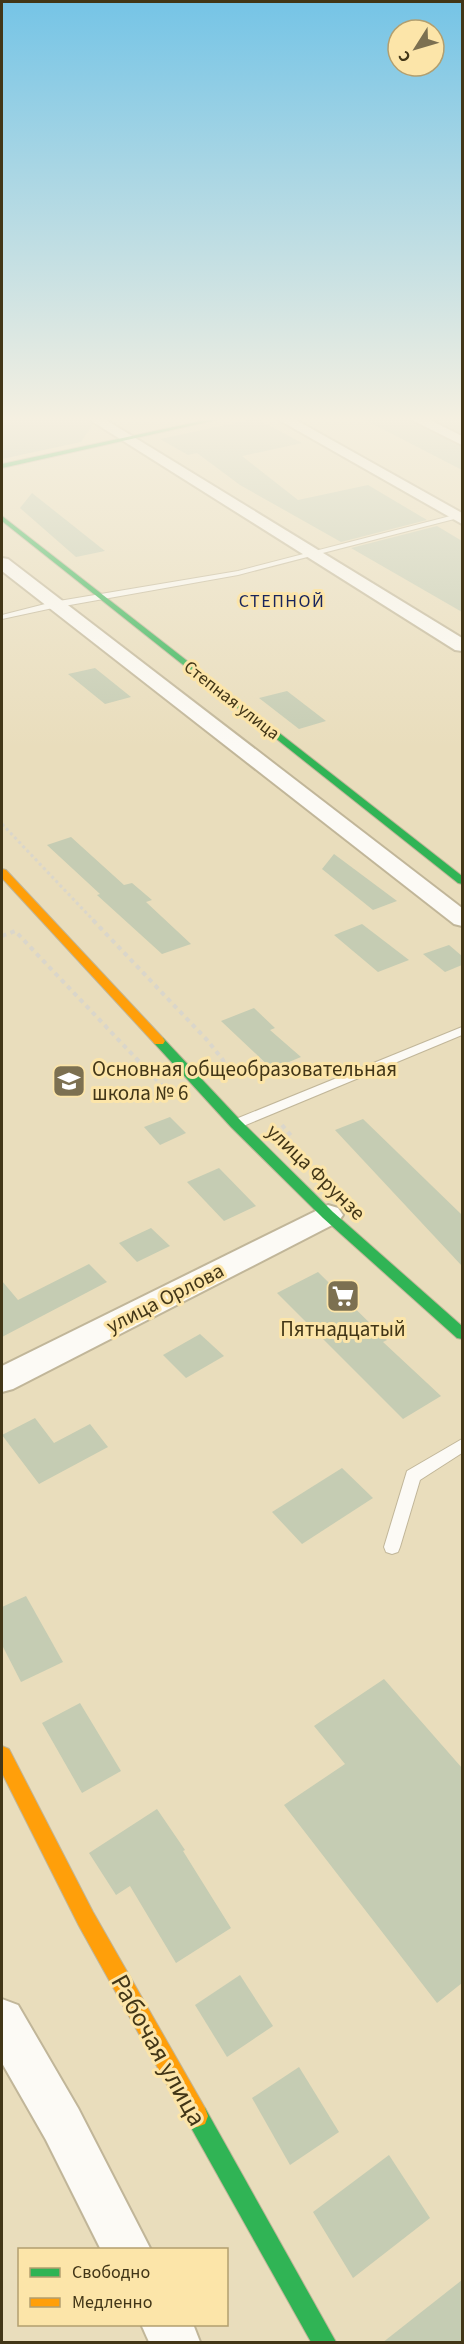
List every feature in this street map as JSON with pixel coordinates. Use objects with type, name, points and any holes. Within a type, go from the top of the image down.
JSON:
[{"type":"street","name":"Степная улица","points":[[16,529],[462,881]]},
{"type":"street","points":[[274,529],[462,646]]},
{"type":"street","name":"Степная улица","points":[[2,563],[53,605],[462,919]]},
{"type":"street","name":"улица Фрунзе","points":[[2,872],[236,1124],[328,1215],[462,1334]]},
{"type":"street","points":[[9,904],[25,898]]},
{"type":"street","name":"улица Орлова","points":[[2,1380],[328,1215]]},
{"type":"street","name":"Рабочая улица","points":[[2,1755],[86,1919],[324,2343]]},
{"type":"street","points":[[2,2021],[62,2124],[126,2248]]},
{"type":"street","points":[[166,2326],[175,2343]]},
{"type":"lane","points":[[2,617],[53,605],[238,573],[413,529]]},
{"type":"lane","points":[[236,1124],[462,1031]]},
{"type":"lane","points":[[392,1548],[413,1476],[462,1445]]},
{"type":"path","points":[[2,824],[207,1040],[223,1060],[228,1078]]},
{"type":"building","points":[[44,529],[78,529],[105,551],[76,557]]},
{"type":"building","points":[[319,529],[390,529],[341,542]]},
{"type":"building","points":[[424,529],[443,529],[462,541],[462,612],[351,548]]},
{"type":"building","points":[[95,668],[131,697],[105,704],[68,674]]},
{"type":"building","points":[[287,691],[326,721],[299,729],[259,698]]},
{"type":"building","points":[[71,837],[124,885],[132,883],[152,900],[146,902],[191,944],[162,954],[97,895],[100,894],[47,845]]},
{"type":"building","points":[[334,854],[397,901],[373,910],[322,869]]},
{"type":"building","points":[[362,924],[409,960],[378,972],[334,935]]},
{"type":"building","points":[[449,945],[462,956],[462,965],[445,972],[423,954]]},
{"type":"building","points":[[254,1008],[275,1028],[270,1030],[301,1057],[272,1069],[221,1021]]},
{"type":"building","points":[[170,1117],[186,1133],[160,1145],[144,1127]]},
{"type":"building","points":[[363,1119],[462,1215],[462,1266],[335,1130]]},
{"type":"building","points":[[219,1168],[256,1206],[224,1221],[187,1182]]},
{"type":"building","points":[[151,1228],[170,1246],[137,1262],[119,1243]]},
{"type":"building","points":[[89,1264],[107,1282],[2,1337],[2,1281],[18,1300]]},
{"type":"building","points":[[318,1272],[387,1340],[383,1342],[441,1396],[403,1419],[277,1293]]},
{"type":"building","points":[[200,1334],[224,1356],[186,1378],[163,1355]]},
{"type":"building","points":[[35,1418],[54,1443],[90,1424],[108,1447],[39,1484],[2,1435]]},
{"type":"building","points":[[342,1468],[373,1498],[302,1544],[272,1512]]},
{"type":"building","points":[[26,1596],[63,1662],[21,1682],[2,1645],[2,1607]]},
{"type":"building","points":[[384,1679],[462,1768],[462,1983],[437,2003],[284,1805],[345,1764],[314,1726]]},
{"type":"building","points":[[80,1703],[121,1771],[82,1793],[42,1723]]},
{"type":"building","points":[[157,1809],[185,1850],[183,1851],[231,1928],[176,1963],[130,1886],[116,1895],[89,1853]]},
{"type":"building","points":[[240,1975],[273,2026],[227,2057],[195,2005]]},
{"type":"building","points":[[299,2067],[339,2132],[290,2165],[252,2098]]},
{"type":"building","points":[[389,2155],[430,2218],[353,2278],[313,2212]]},
{"type":"building","points":[[462,2280],[462,2343],[382,2343]]},
{"type":"traffic: fast","points":[[16,529],[462,881]]},
{"type":"traffic: fast","points":[[159,1041],[236,1124],[328,1215],[462,1334]]},
{"type":"traffic: fast","points":[[197,2116],[324,2342]]},
{"type":"traffic: slow","points":[[2,872],[159,1041]]},
{"type":"traffic: slow","points":[[2,1755],[86,1919],[197,2116]]},
{"type":"place","name":"Основная общеобразовательная школа № 6","points":[[69,1081]]},
{"type":"place","name":"Пятнадцатый","points":[[343,1296]]},
{"type":"district","name":"СТЕПНОЙ","points":[[282,601]]}]
